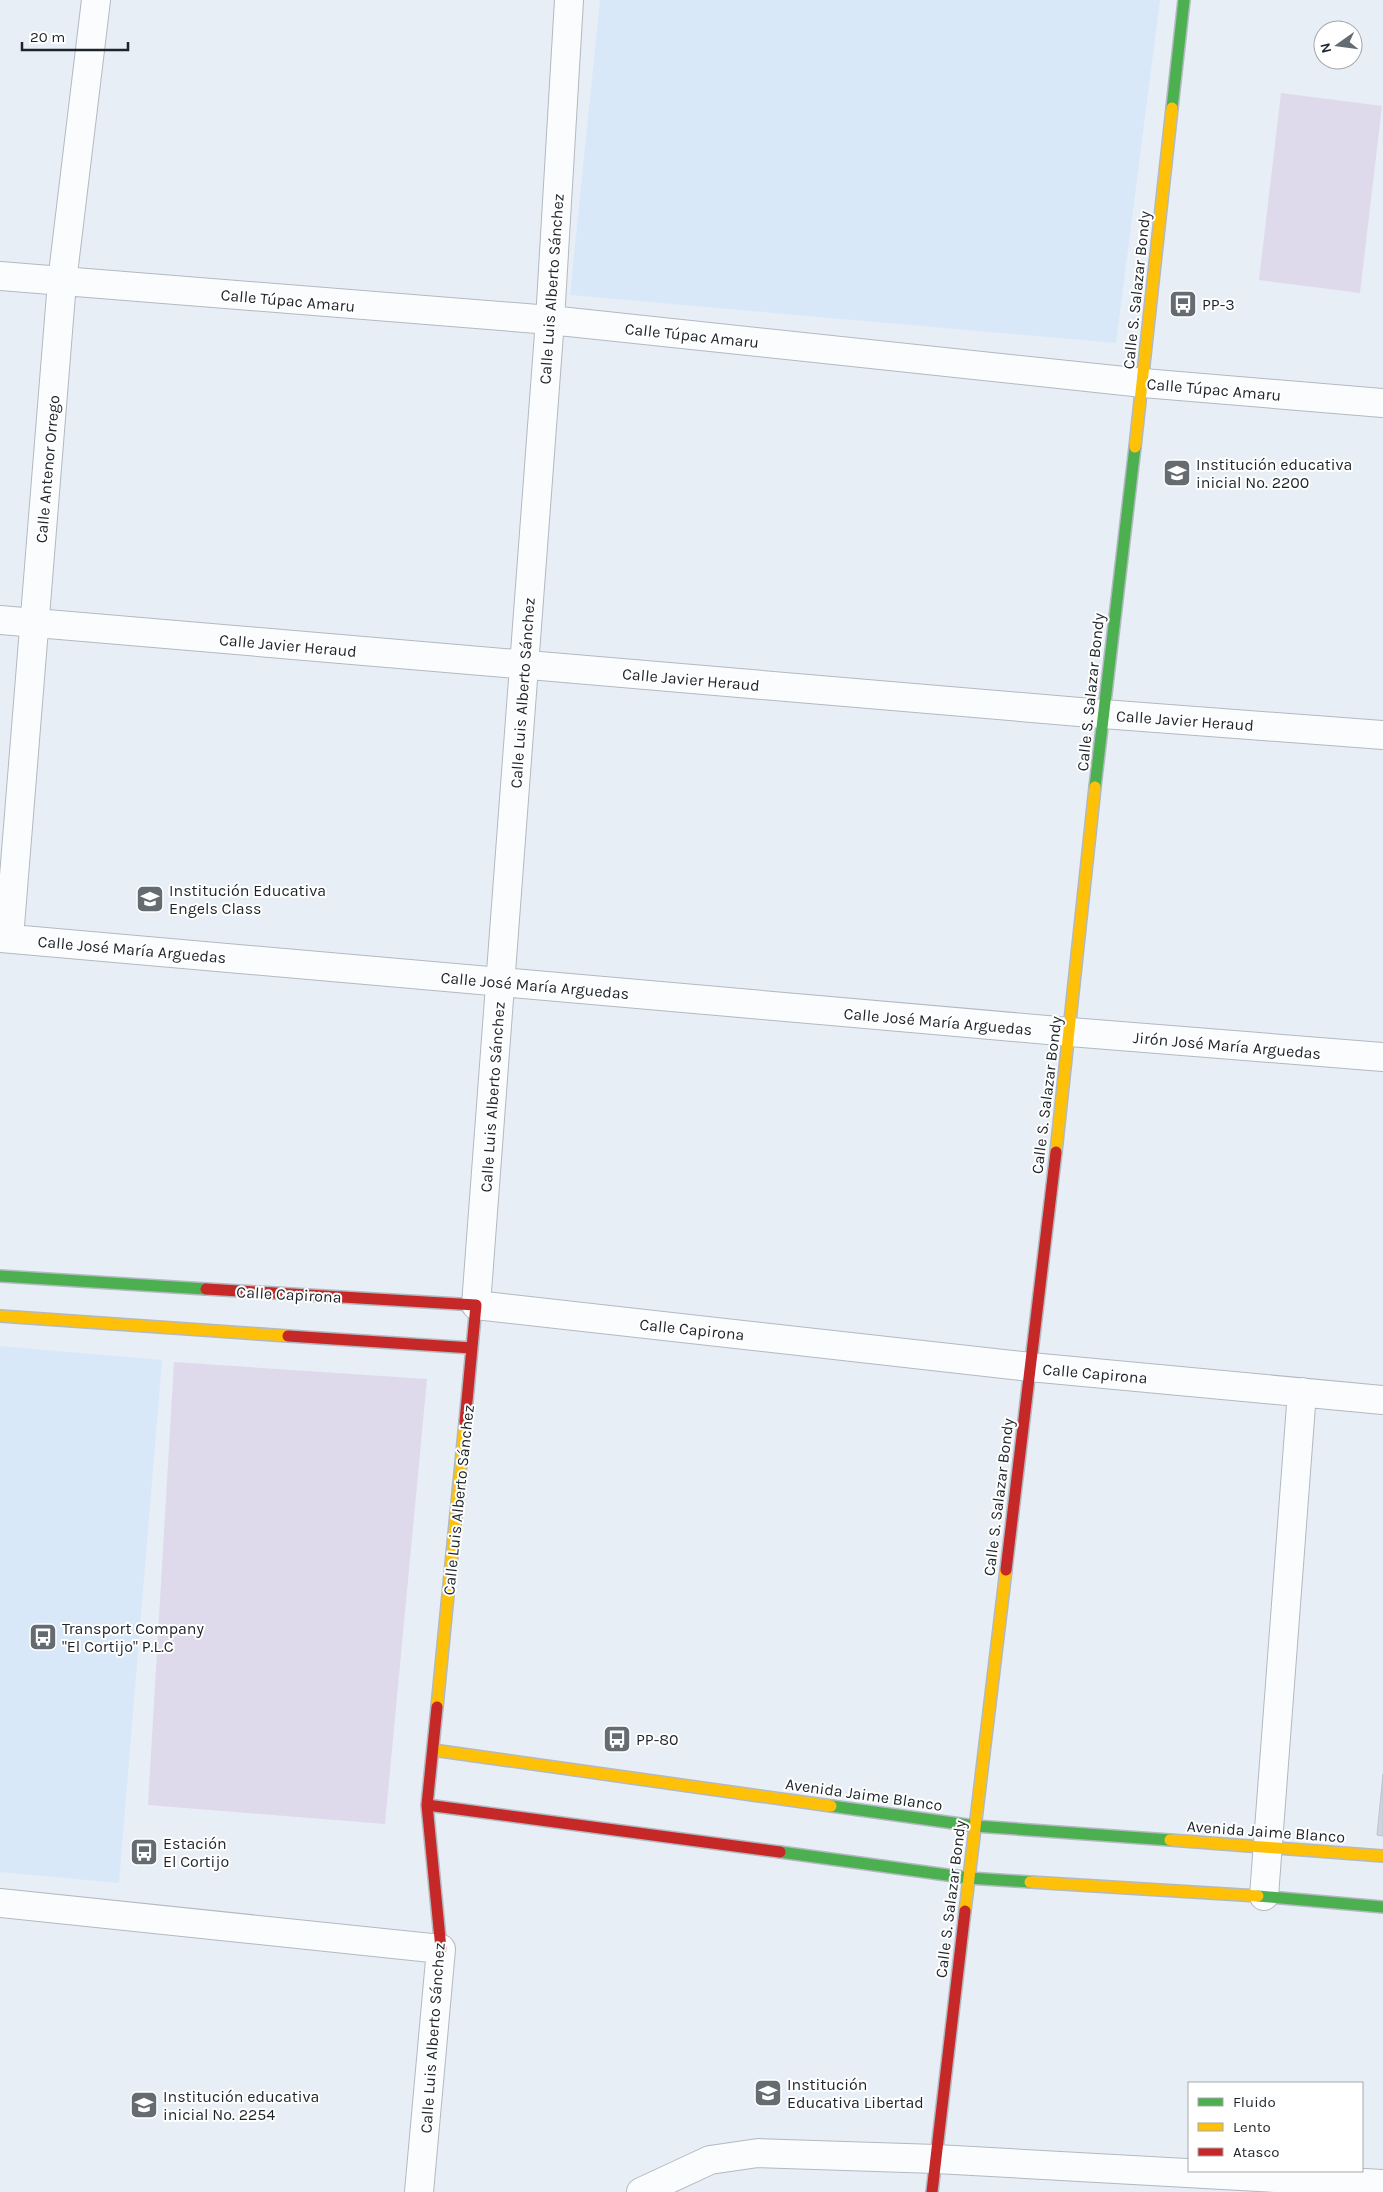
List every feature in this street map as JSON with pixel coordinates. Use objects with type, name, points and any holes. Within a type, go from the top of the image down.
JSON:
[{"type":"street","name":"Calle Antenor Orrego","points":[[5,938],[35,623],[62,282],[96,0]]},
{"type":"street","name":"Calle Luis Alberto Sánchez","points":[[420,2192],[441,1949],[427,1805],[476,1305],[550,320],[569,0]]},
{"type":"street","name":"Calle S. Salazar Bondy","points":[[932,2192],[1070,1032],[1103,714],[1143,383],[1184,0]]},
{"type":"street","name":"Calle Túpac Amaru","points":[[0,276],[550,320],[1143,383],[1383,404]]},
{"type":"street","name":"Calle Javier Heraud","points":[[0,620],[1103,714],[1383,735]]},
{"type":"street","name":"Calle José María Arguedas","points":[[5,938],[1070,1032]]},
{"type":"street","name":"Jirón José María Arguedas","points":[[1070,1032],[1383,1057]]},
{"type":"street","name":"Calle Capirona","points":[[0,1276],[476,1305],[1030,1367],[1383,1400]]},
{"type":"street","points":[[0,1316],[472,1348]]},
{"type":"street","points":[[1264,1896],[1302,1392]]},
{"type":"street","name":"Avenida Jaime Blanco","points":[[433,1750],[975,1826],[1383,1856]]},
{"type":"street","points":[[427,1805],[969,1878],[1264,1896],[1383,1907]]},
{"type":"street","points":[[0,1903],[441,1949]]},
{"type":"street","points":[[641,2192],[710,2160],[758,2153],[936,2158],[1383,2184]]},
{"type":"shaded area","points":[[600,0],[1160,0],[1116,343],[570,295]]},
{"type":"shaded area","points":[[1281,93],[1382,106],[1360,293],[1259,280]]},
{"type":"shaded area","points":[[0,1346],[162,1360],[119,1883],[0,1872]]},
{"type":"shaded area","points":[[174,1362],[427,1379],[385,1824],[148,1805]]},
{"type":"building","points":[[1383,1774],[1383,1836],[1377,1835]]},
{"type":"traffic: fast","points":[[1172,108],[1184,0]]},
{"type":"traffic: fast","points":[[1095,787],[1135,447]]},
{"type":"traffic: fast","points":[[0,1276],[206,1289]]},
{"type":"traffic: fast","points":[[831,1806],[975,1826],[1170,1840]]},
{"type":"traffic: fast","points":[[780,1852],[969,1878],[1030,1882]]},
{"type":"traffic: fast","points":[[1258,1896],[1383,1907]]},
{"type":"traffic: slow","points":[[1135,447],[1172,108]]},
{"type":"traffic: slow","points":[[1056,1152],[1095,787]]},
{"type":"traffic: slow","points":[[0,1316],[288,1336]]},
{"type":"traffic: slow","points":[[437,1707],[465,1422]]},
{"type":"traffic: slow","points":[[965,1911],[1006,1570]]},
{"type":"traffic: slow","points":[[433,1750],[831,1806]]},
{"type":"traffic: slow","points":[[1170,1840],[1383,1856]]},
{"type":"traffic: slow","points":[[1030,1882],[1258,1896]]},
{"type":"traffic: jam","points":[[1006,1570],[1056,1152]]},
{"type":"traffic: jam","points":[[206,1289],[476,1305],[465,1422]]},
{"type":"traffic: jam","points":[[288,1336],[472,1348]]},
{"type":"traffic: jam","points":[[437,1707],[427,1805],[441,1949]]},
{"type":"traffic: jam","points":[[427,1805],[780,1852]]},
{"type":"traffic: jam","points":[[932,2192],[965,1911]]},
{"type":"place","name":"PP-3","points":[[1183,304]]},
{"type":"place","name":"Institución educativa inicial No. 2200","points":[[1177,473]]},
{"type":"place","name":"Institución Educativa Engels Class","points":[[150,899]]},
{"type":"place","name":"Transport Company \"El Cortijo\" P.L.C","points":[[43,1637]]},
{"type":"place","name":"PP-80","points":[[617,1739]]},
{"type":"place","name":"Estación El Cortijo","points":[[144,1852]]},
{"type":"place","name":"Institución Educativa Libertad","points":[[768,2093]]},
{"type":"place","name":"Institución educativa inicial No. 2254","points":[[144,2105]]}]
